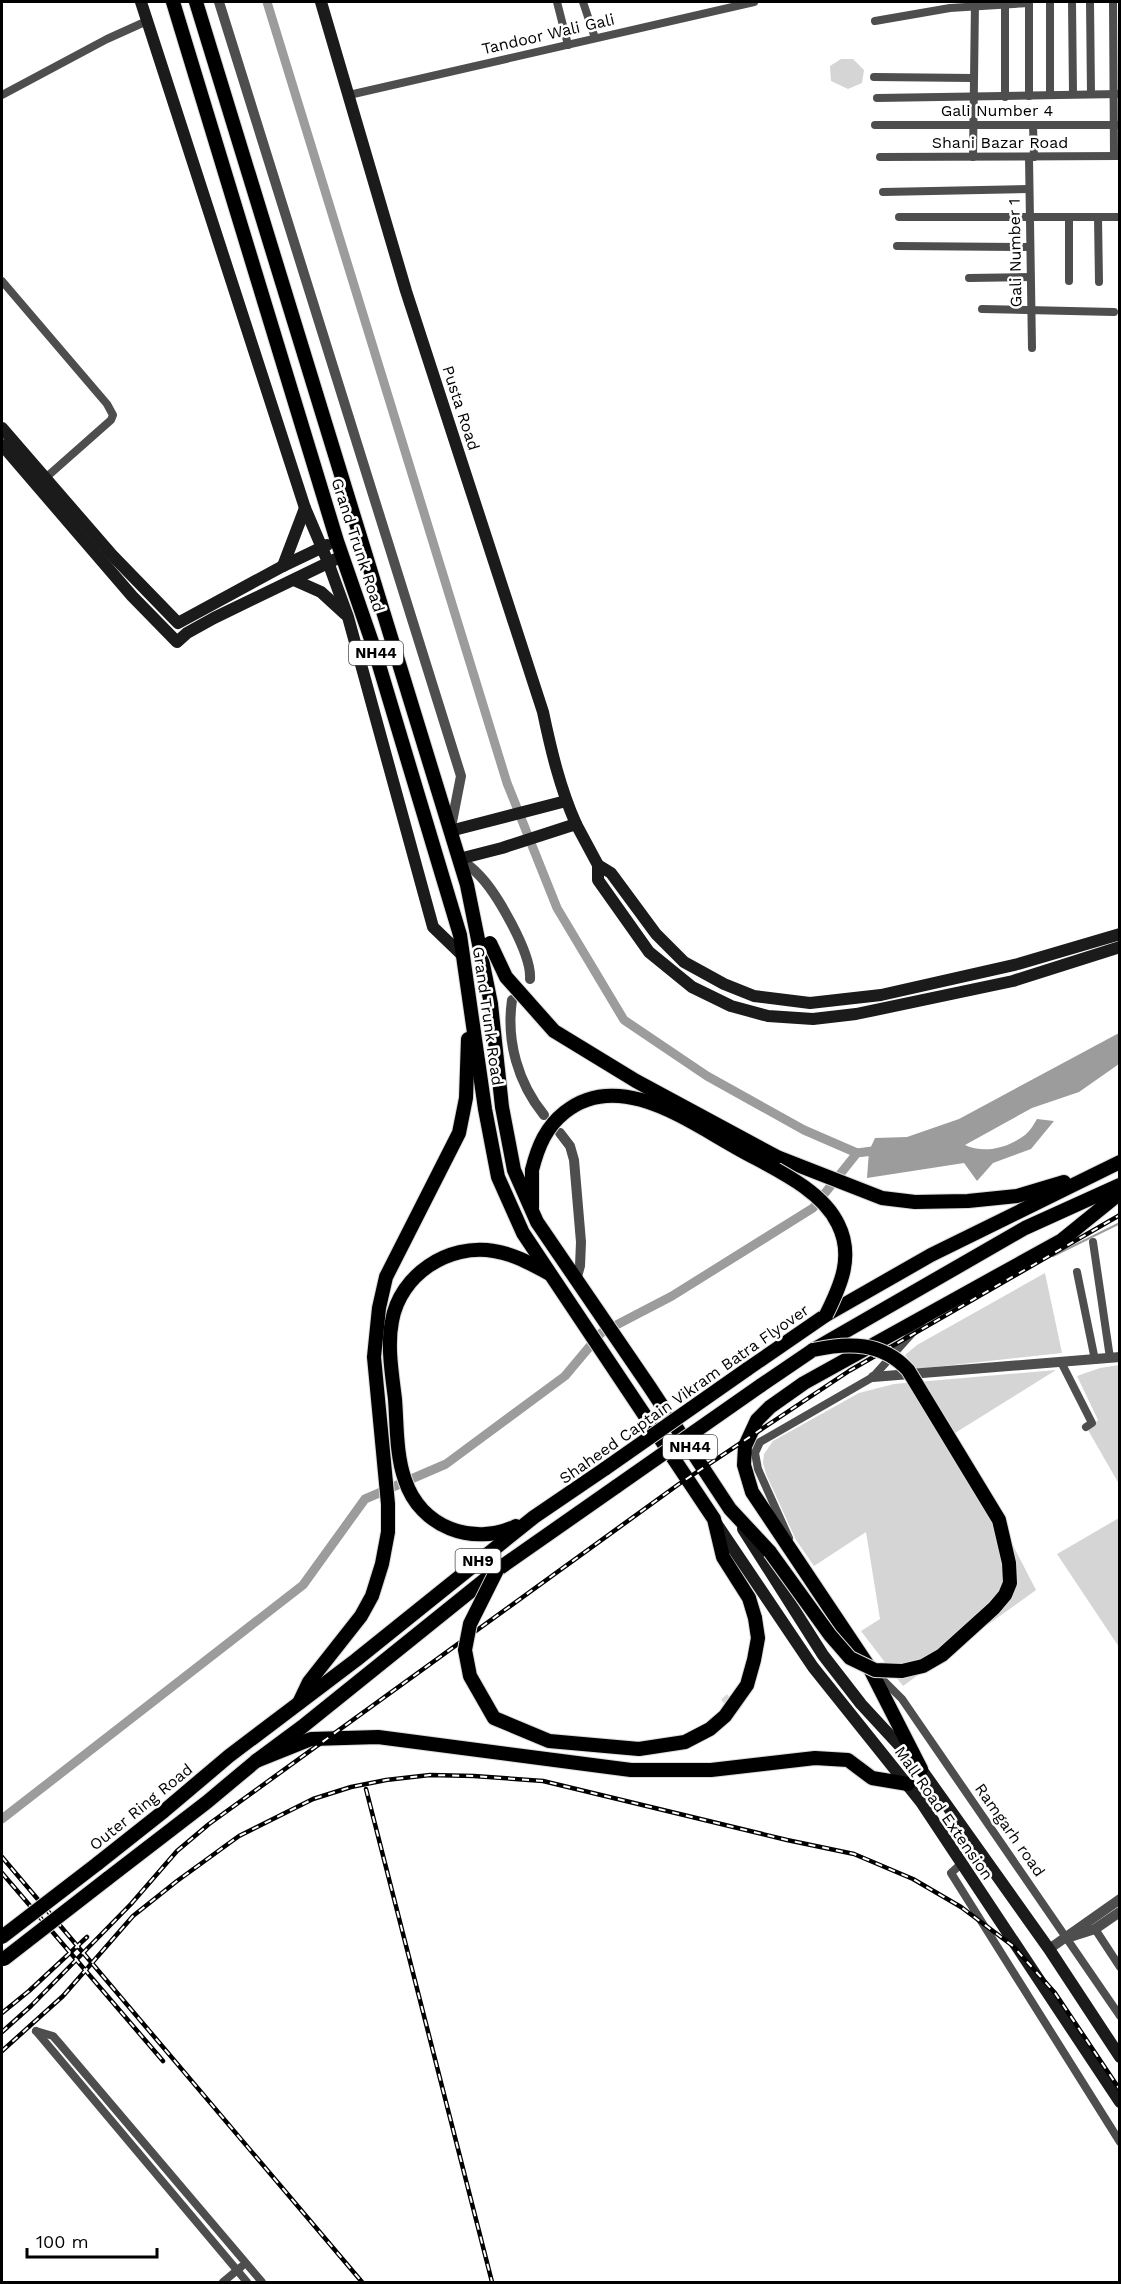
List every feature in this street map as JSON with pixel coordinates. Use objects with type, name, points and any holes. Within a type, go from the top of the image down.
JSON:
[{"type":"highway","name":"Grand Trunk Road","points":[[173,2],[337,542],[380,667],[460,935],[485,1109],[498,1177],[523,1233],[714,1519]]},
{"type":"highway","name":"Grand Trunk Road","points":[[196,2],[471,901],[491,1004],[504,1118],[514,1170],[537,1222],[730,1509]]},
{"type":"highway","points":[[471,901],[506,977],[554,1031],[636,1081],[776,1157],[882,1198],[915,1202],[968,1201],[1017,1196],[1082,1177],[1119,1162]]},
{"type":"highway","points":[[299,1703],[309,1682],[361,1616],[372,1596],[382,1564],[388,1532],[388,1504],[374,1357],[379,1308],[386,1277],[459,1133],[466,1098],[469,1005]]},
{"type":"highway","points":[[532,1211],[532,1170],[537,1151],[545,1133],[557,1118],[572,1106],[590,1098],[618,1096],[630,1097],[665,1109],[811,1192],[831,1212],[843,1238],[845,1265],[842,1279],[826,1315]]},
{"type":"highway","name":"Shaheed Captain Vikram Batra Flyover","points":[[299,1703],[534,1517],[826,1315],[931,1256],[1119,1162]]},
{"type":"highway","points":[[813,1350],[1025,1228],[1119,1185]]},
{"type":"highway","points":[[921,1770],[869,1667],[772,1524],[748,1484],[744,1456],[752,1429],[770,1407],[804,1383],[1062,1240],[1119,1193]]},
{"type":"highway","points":[[534,1517],[504,1531],[483,1535],[454,1531],[429,1516],[419,1506],[405,1481],[395,1409],[390,1339],[392,1320],[403,1292],[413,1278],[427,1266],[455,1253],[468,1250],[492,1250],[510,1254],[553,1276]]},
{"type":"highway","points":[[730,1509],[770,1552],[830,1635],[850,1658],[875,1670],[902,1671],[923,1666],[942,1655],[1005,1596],[1010,1583],[1009,1563],[999,1520],[908,1370],[892,1356],[868,1346],[842,1345],[813,1350]]},
{"type":"highway","name":"NH9","points":[[497,1570],[813,1350]]},
{"type":"highway","points":[[497,1570],[470,1624],[465,1650],[470,1676],[494,1718],[549,1742],[639,1749],[685,1742],[710,1729],[725,1716],[747,1685],[758,1638],[756,1618],[749,1598],[723,1557],[714,1519]]},
{"type":"highway","points":[[3,1960],[207,1802],[497,1570]]},
{"type":"highway","name":"Outer Ring Road","points":[[2,1936],[97,1864],[229,1756],[299,1703]]},
{"type":"highway","points":[[256,1761],[311,1739],[378,1737],[631,1770],[711,1770],[815,1758],[848,1760],[872,1778],[908,1784]]},
{"type":"main road","points":[[141,2],[305,508],[348,616],[433,927],[462,955]]},
{"type":"main road","name":"Pusta Road","points":[[321,2],[406,291],[543,712],[551,750],[567,801],[576,824],[598,865]]},
{"type":"main road","points":[[2,428],[41,483],[132,596],[177,642],[187,633],[255,597],[342,557]]},
{"type":"main road","points":[[2,445],[187,633]]},
{"type":"main road","points":[[283,566],[305,508]]},
{"type":"main road","points":[[167,631],[283,566],[337,542]]},
{"type":"main road","points":[[294,580],[321,592],[348,616]]},
{"type":"main road","points":[[450,831],[567,801]]},
{"type":"main road","points":[[459,859],[576,824]]},
{"type":"main road","points":[[598,865],[611,873],[656,934],[684,962],[724,984],[754,996],[810,1003],[881,995],[1018,964],[1119,933]]},
{"type":"main road","points":[[598,865],[598,880],[649,952],[692,987],[731,1006],[768,1016],[813,1019],[856,1014],[938,998],[1013,981],[1119,947]]},
{"type":"main road","name":"Mall Road Extension","points":[[730,1509],[823,1655],[861,1704],[921,1770],[1049,1949],[1119,2057]]},
{"type":"main road","name":"Mall Road Extension","points":[[714,1519],[813,1667],[908,1784],[1119,2102]]},
{"type":"street","points":[[219,2],[460,776],[450,831]]},
{"type":"street","points":[[557,2],[568,45]]},
{"type":"street","points":[[583,2],[595,38]]},
{"type":"street","name":"Tandoor Wali Gali","points":[[349,95],[754,2]]},
{"type":"street","points":[[875,21],[975,3],[1029,2],[1029,96]]},
{"type":"street","points":[[1050,2],[1050,95]]},
{"type":"street","points":[[1072,2],[1073,94]]},
{"type":"street","points":[[1090,2],[1092,94]]},
{"type":"street","points":[[1113,2],[1116,36],[1117,156]]},
{"type":"street","points":[[973,157],[972,78],[975,3]]},
{"type":"street","points":[[1005,4],[1005,97]]},
{"type":"street","points":[[2,95],[107,39],[147,21]]},
{"type":"street","points":[[874,77],[972,78]]},
{"type":"street","points":[[877,98],[1117,94]]},
{"type":"street","name":"Gali Number 4","points":[[875,125],[1117,125]]},
{"type":"street","name":"Gali Number 1","points":[[1032,348],[1029,189],[1034,125]]},
{"type":"street","name":"Shani Bazar Road","points":[[880,157],[1117,156]]},
{"type":"street","points":[[883,192],[1029,189]]},
{"type":"street","points":[[1098,216],[1099,282]]},
{"type":"street","points":[[899,217],[1119,217]]},
{"type":"street","points":[[1069,217],[1069,281]]},
{"type":"street","points":[[897,246],[1030,247]]},
{"type":"street","points":[[969,278],[1030,277]]},
{"type":"street","points":[[2,280],[113,416],[41,483]]},
{"type":"street","points":[[982,309],[1114,312]]},
{"type":"street","points":[[459,859],[477,872],[500,905],[529,963],[530,979]]},
{"type":"street","points":[[512,1000],[509,1017],[518,1067],[533,1101],[544,1115]]},
{"type":"street","points":[[560,1133],[572,1148],[574,1160],[581,1249],[576,1280]]},
{"type":"street","points":[[873,1377],[1115,1358],[1093,1242]]},
{"type":"street","points":[[1077,1272],[1095,1360]]},
{"type":"street","points":[[800,1564],[758,1469],[755,1453],[760,1442],[873,1377],[930,1313]]},
{"type":"street","points":[[1061,1362],[1092,1423],[1086,1427]]},
{"type":"street","name":"Ramgarh road","points":[[869,1667],[902,1699],[1119,2016]]},
{"type":"street","points":[[962,1864],[951,1873],[1119,2139]]},
{"type":"street","points":[[1049,1949],[1119,1899]]},
{"type":"street","points":[[1067,1938],[1095,1929],[1119,1912]]},
{"type":"street","points":[[1095,1929],[1118,1962]]},
{"type":"street","points":[[247,2283],[36,2031],[53,2036],[60,2043],[262,2283]]},
{"type":"street","points":[[223,2283],[246,2263]]},
{"type":"shaded area","points":[[841,59],[853,59],[864,70],[862,83],[848,89],[831,81],[830,66]]},
{"type":"shaded area","points":[[1119,1033],[1119,1064],[1079,1092],[1032,1108],[965,1145],[980,1149],[1004,1146],[1025,1135],[1037,1119],[1054,1121],[1031,1149],[993,1163],[977,1181],[964,1163],[867,1178],[869,1151],[875,1138],[907,1137],[959,1119]]},
{"type":"shaded area","points":[[1045,1273],[1062,1353],[917,1369],[905,1355],[917,1345]]},
{"type":"shaded area","points":[[1119,1365],[1119,1484],[1088,1430],[1098,1420],[1077,1376],[1100,1368]]},
{"type":"shaded area","points":[[1056,1370],[955,1433],[1036,1590],[903,1686],[861,1631],[880,1619],[866,1532],[814,1566],[796,1540],[766,1474],[763,1463],[764,1454],[773,1441],[859,1393],[894,1384]]},
{"type":"shaded area","points":[[1119,1518],[1119,1647],[1057,1554]]},
{"type":"waterway","points":[[267,2],[507,783],[557,908],[624,1020],[707,1076],[804,1130],[857,1153]]},
{"type":"waterway","points":[[2,1819],[303,1585],[365,1499],[446,1464],[565,1376],[601,1333],[672,1296],[813,1208],[857,1153],[880,1150]]},
{"type":"waterway","points":[[1053,1256],[1120,1223]]},
{"type":"tunnel","points":[[724,1697],[739,1714]]},
{"type":"railway","points":[[2,2032],[31,2006],[131,1904],[177,1851],[209,1824],[679,1484],[849,1371],[1120,1215]]},
{"type":"railway","points":[[2,2051],[63,1996],[133,1916],[239,1836],[313,1799],[351,1787],[430,1775],[474,1776],[543,1781],[854,1854],[913,1879],[961,1907],[1013,1946],[1055,1993],[1120,2090]]},
{"type":"railway","points":[[366,1789],[492,2282]]},
{"type":"railway","points":[[2,1857],[362,2282]]},
{"type":"railway","points":[[2,1873],[163,2061]]},
{"type":"railway","points":[[2,2013],[87,1937]]}]
